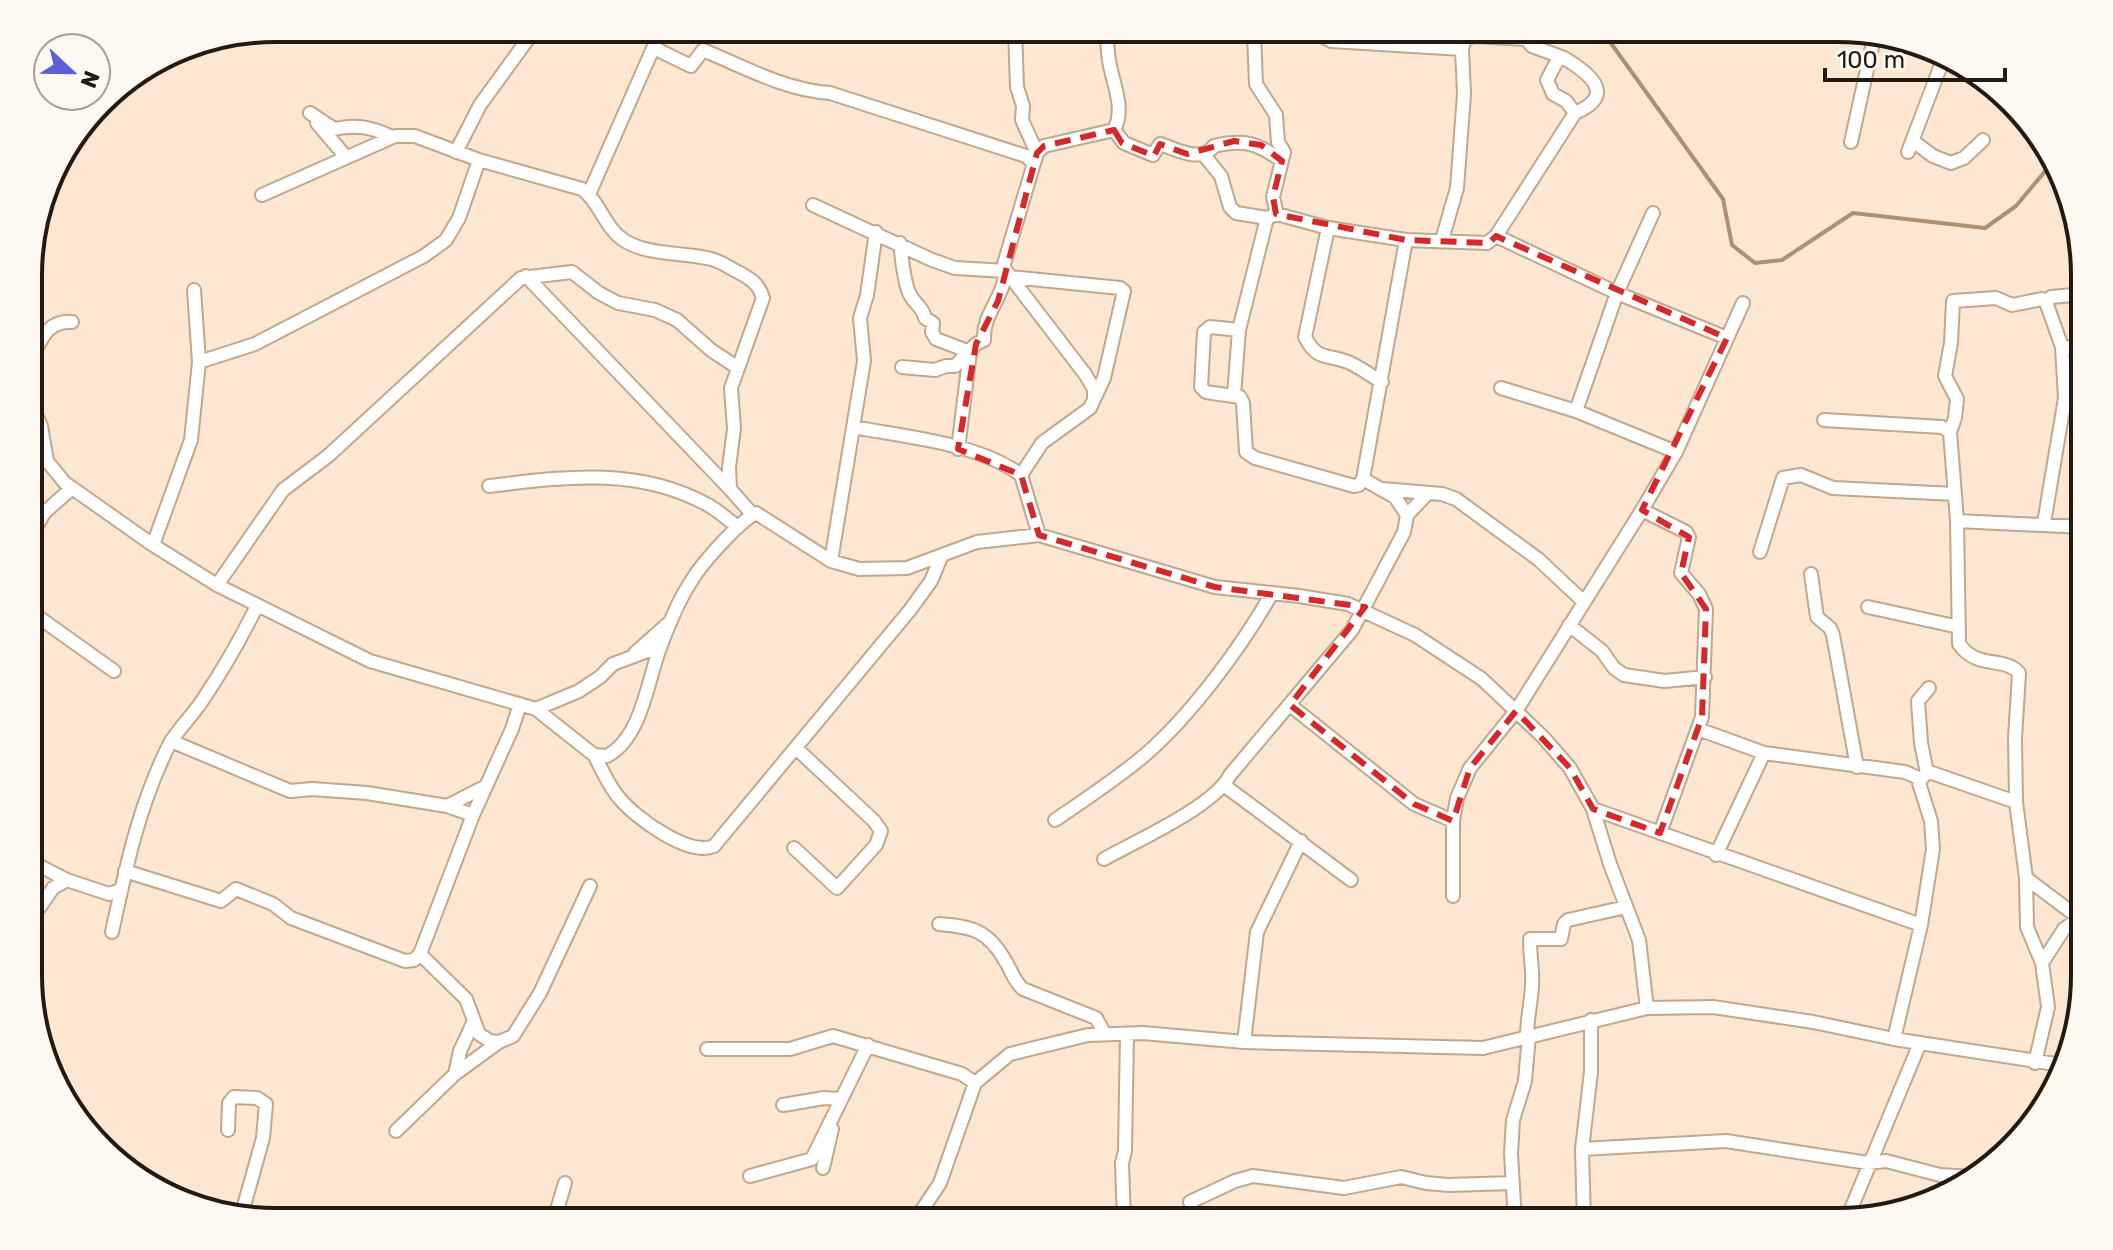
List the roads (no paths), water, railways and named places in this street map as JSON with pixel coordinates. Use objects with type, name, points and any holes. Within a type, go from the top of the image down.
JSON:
[{"type":"street","points":[[456,152],[480,105],[526,42]]},
{"type":"street","points":[[589,194],[656,42]]},
{"type":"street","points":[[1015,42],[1022,120],[1035,158],[1034,170],[1004,264],[1008,274],[1085,374],[1094,389],[1094,399]]},
{"type":"street","points":[[1035,158],[1044,146],[1114,130],[1117,125],[1118,90],[1109,61],[1109,42]]},
{"type":"street","points":[[1234,395],[1239,330],[1272,216],[1273,197],[1284,152],[1278,142],[1278,121],[1256,84],[1255,42]]},
{"type":"street","points":[[1347,42],[1462,49]]},
{"type":"street","points":[[1442,240],[1457,188],[1464,94],[1464,42]]},
{"type":"street","points":[[1203,154],[1221,176],[1233,211],[1406,240],[1487,243],[1496,236],[1575,113],[1587,108],[1595,98],[1595,84],[1588,73],[1529,42]]},
{"type":"street","points":[[1851,142],[1872,45]]},
{"type":"street","points":[[654,48],[691,66],[703,50],[757,74],[815,92],[845,97],[1035,158]]},
{"type":"street","points":[[1564,58],[1557,61],[1547,80],[1553,94],[1566,101],[1575,113]]},
{"type":"street","points":[[1940,66],[1910,146],[1951,163],[1964,158],[1983,140]]},
{"type":"street","points":[[346,157],[310,113],[334,129],[353,125],[378,130],[392,137]]},
{"type":"street","points":[[1114,130],[1124,143],[1153,155],[1160,144],[1187,154],[1203,154],[1214,146],[1234,141],[1261,145],[1282,161]]},
{"type":"street","points":[[262,195],[405,134],[479,160],[582,189],[623,240],[646,248],[713,259],[752,280],[760,288],[763,298],[731,388],[734,429],[729,467],[730,489]]},
{"type":"street","points":[[199,362],[255,344],[424,256],[446,240],[459,218],[479,160]]},
{"type":"street","points":[[813,205],[955,268],[1123,289],[1104,378],[1090,408],[1042,443],[1021,475]]},
{"type":"street","points":[[1576,411],[1617,293],[1653,213]]},
{"type":"street","points":[[1328,228],[1305,337],[1311,348],[1323,357],[1348,362],[1382,382]]},
{"type":"street","points":[[831,561],[864,361],[860,318],[867,295],[876,232]]},
{"type":"street","points":[[1496,236],[1617,293],[1727,338]]},
{"type":"street","points":[[1239,330],[1210,327],[1204,332],[1201,387],[1206,392],[1240,397],[1246,452],[1250,456],[1359,485],[1363,479],[1382,382],[1406,240]]},
{"type":"street","points":[[900,243],[907,289],[913,301],[924,311],[925,318],[933,323],[932,332],[936,339],[970,352]]},
{"type":"street","points":[[217,585],[283,490],[328,456],[526,276],[572,272],[618,303],[655,310],[677,320],[711,350],[738,368]]},
{"type":"street","points":[[902,367],[935,370],[955,366],[984,340],[989,310],[998,301],[1008,274]]},
{"type":"street","points":[[526,276],[752,514],[760,515],[831,561],[859,569],[907,568],[977,542],[1039,535],[1215,587],[1348,604],[1415,635],[1437,649],[1482,679],[1570,768],[1593,809],[1639,940],[1647,1008]]},
{"type":"street","points":[[153,545],[191,440],[199,362],[194,290]]},
{"type":"street","points":[[2046,302],[2051,297],[2071,295]]},
{"type":"street","points":[[2035,1063],[2048,1007],[2042,963],[2027,927],[2026,878],[2016,802],[2015,738],[2019,673],[2013,667],[1973,658],[1959,644],[1957,521],[1950,432],[1957,399],[1945,376],[1951,343],[1953,301],[1996,298],[2012,305],[2038,298],[2046,302],[2062,347],[2065,398],[2044,523]]},
{"type":"street","points":[[1453,896],[1453,821],[1457,798],[1470,768],[1516,711],[1642,510],[1676,452],[1743,303]]},
{"type":"street","points":[[42,340],[50,326],[62,321],[72,322]]},
{"type":"street","points":[[2062,347],[2071,347]]},
{"type":"street","points":[[958,449],[970,352]]},
{"type":"street","points":[[1501,388],[1576,411],[1676,452]]},
{"type":"street","points":[[2065,398],[2071,397]]},
{"type":"street","points":[[1824,420],[1942,427],[1950,432]]},
{"type":"street","points":[[853,427],[998,460],[1021,475],[1039,535]]},
{"type":"street","points":[[42,431],[47,461],[72,488],[153,545],[217,585],[370,661],[536,709],[594,755],[618,798],[647,824],[694,848],[706,850],[714,846],[797,749],[910,610],[931,581],[942,555]]},
{"type":"street","points":[[489,486],[580,475],[615,478],[680,493],[709,505],[738,527]]},
{"type":"street","points":[[1760,552],[1783,478],[1801,475],[1833,488],[1955,494]]},
{"type":"street","points":[[1363,479],[1395,497],[1407,515]]},
{"type":"street","points":[[42,517],[72,488]]},
{"type":"street","points":[[1382,489],[1442,494],[1456,499],[1538,559],[1584,602]]},
{"type":"street","points":[[1104,859],[1197,807],[1225,786],[1230,775],[1352,630],[1404,532],[1407,515],[1428,493]]},
{"type":"street","points":[[1642,510],[1686,532],[1689,537],[1681,573],[1699,594],[1706,609],[1705,677],[1698,729],[1660,833]]},
{"type":"street","points":[[594,755],[607,756],[625,743],[661,646],[692,580],[752,514]]},
{"type":"street","points":[[1957,521],[2071,526]]},
{"type":"street","points":[[1811,574],[1817,617],[1830,628],[1833,635],[1857,767]]},
{"type":"street","points":[[1055,820],[1135,763],[1156,743],[1214,678],[1272,593]]},
{"type":"street","points":[[112,932],[147,792],[171,741],[231,655],[257,606]]},
{"type":"street","points":[[1868,607],[1959,627]]},
{"type":"street","points":[[635,653],[673,619]]},
{"type":"street","points":[[42,620],[114,671]]},
{"type":"street","points":[[1569,625],[1602,651],[1614,668],[1624,675],[1665,681],[1705,677]]},
{"type":"street","points":[[536,709],[579,691],[613,664],[635,653],[661,646]]},
{"type":"street","points":[[1894,1039],[1921,925],[1933,849],[1931,821],[1919,783],[1924,776],[1918,701],[1929,688]]},
{"type":"street","points":[[125,871],[221,901],[236,889],[273,904],[291,918],[405,961],[414,960],[420,954],[473,815],[520,704]]},
{"type":"street","points":[[1290,705],[1414,804],[1453,821]]},
{"type":"street","points":[[1698,729],[1764,753],[1905,772],[2016,802]]},
{"type":"street","points":[[171,741],[290,791],[312,789],[367,793],[447,806],[473,815]]},
{"type":"street","points":[[794,848],[837,888],[876,845],[881,831],[797,749]]},
{"type":"street","points":[[1716,855],[1764,753]]},
{"type":"street","points":[[447,806],[486,786]]},
{"type":"street","points":[[1225,786],[1351,880]]},
{"type":"street","points":[[1593,809],[1921,925]]},
{"type":"street","points":[[1244,1042],[1257,932],[1301,841]]},
{"type":"street","points":[[42,867],[67,880],[109,894],[121,890]]},
{"type":"street","points":[[2026,878],[2071,909]]},
{"type":"street","points":[[42,904],[53,888],[67,880]]},
{"type":"street","points":[[396,1131],[455,1074],[499,1042],[513,1036],[540,993],[590,886]]},
{"type":"street","points":[[1514,1208],[1513,1120],[1525,1081],[1532,972],[1530,939],[1561,939],[1568,920],[1626,907]]},
{"type":"street","points":[[939,924],[979,930],[1006,960],[1016,982],[1023,989],[1096,1018],[1105,1034]]},
{"type":"street","points":[[2042,963],[2064,929],[2071,924]]},
{"type":"street","points":[[420,954],[466,999],[479,1034],[490,1041],[499,1042]]},
{"type":"street","points":[[923,1208],[940,1183],[975,1083],[1010,1054],[1088,1035],[1483,1048],[1647,1008],[1713,1007],[2053,1064]]},
{"type":"street","points":[[1584,1208],[1582,1149],[1591,1072],[1591,1020]]},
{"type":"street","points":[[455,1074],[460,1051],[473,1023]]},
{"type":"street","points":[[1124,1208],[1122,1163],[1125,1151],[1127,1034]]},
{"type":"street","points":[[707,1049],[790,1049],[833,1036],[962,1074],[975,1083]]},
{"type":"street","points":[[1851,1208],[1920,1043]]},
{"type":"street","points":[[750,1176],[812,1159],[868,1045]]},
{"type":"street","points":[[228,1130],[229,1103],[234,1097],[257,1098],[266,1104],[263,1138],[244,1206]]},
{"type":"street","points":[[783,1105],[824,1098],[837,1104]]},
{"type":"street","points":[[823,1168],[837,1104]]},
{"type":"street","points":[[1582,1149],[1726,1141],[1868,1163],[1886,1161],[1955,1176]]},
{"type":"street","points":[[1190,1202],[1253,1176],[1344,1188],[1401,1177],[1448,1185],[1513,1183]]},
{"type":"street","points":[[558,1208],[565,1183]]},
{"type":"waterway","points":[[1610,42],[1723,199],[1732,245],[1755,263],[1782,260],[1853,213],[1985,228],[2016,206],[2046,170]]}]
